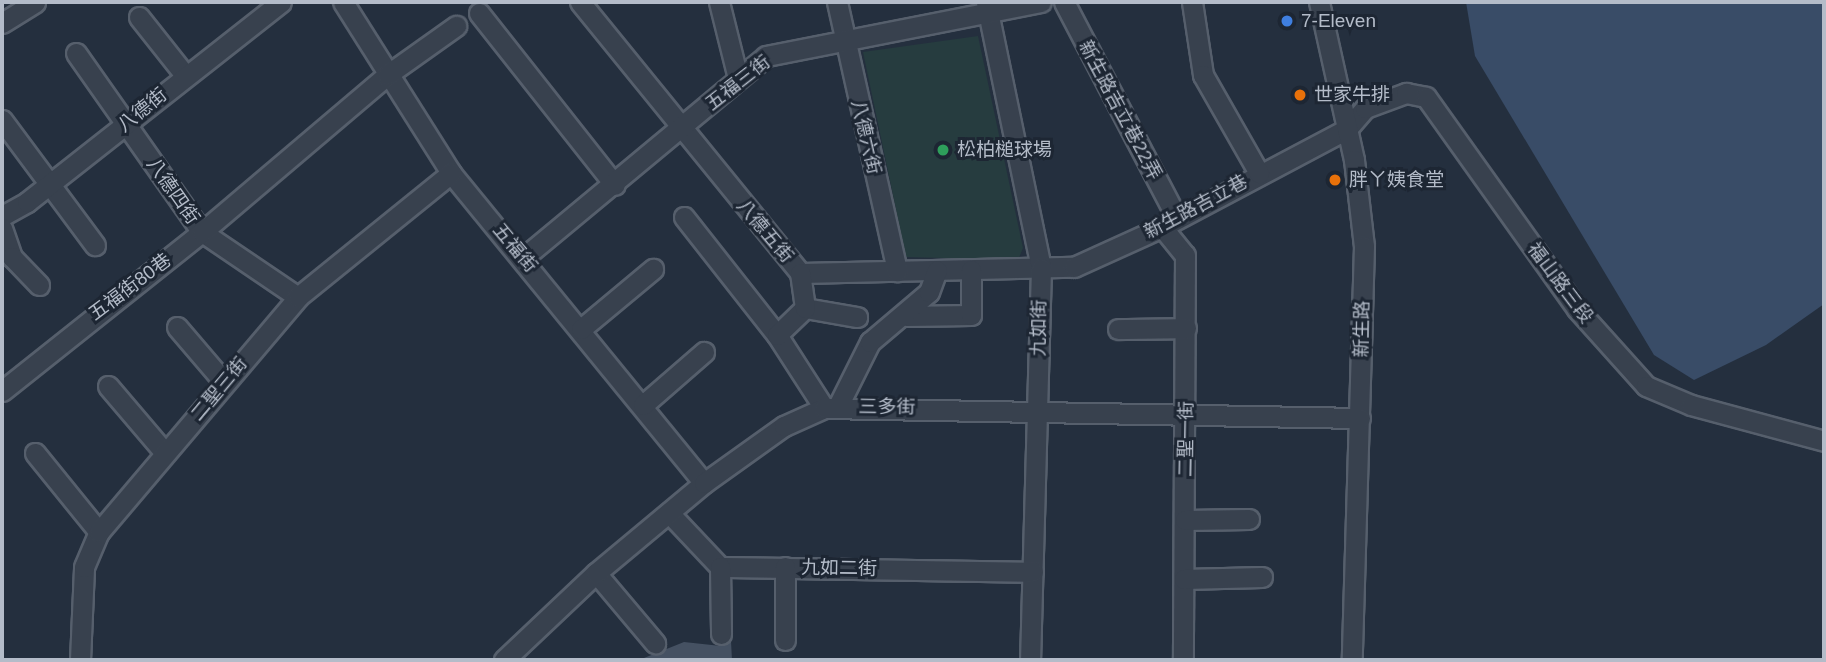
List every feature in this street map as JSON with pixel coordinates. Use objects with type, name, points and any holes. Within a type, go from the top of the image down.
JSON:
[{"type":"street","points":[[2,23],[35,2]]},
{"type":"street","name":"八德街","points":[[2,216],[49,183],[281,2]]},
{"type":"street","name":"五福街","points":[[343,2],[451,173],[704,483]]},
{"type":"street","name":"八德五街","points":[[580,2],[682,131],[800,273],[1041,268]]},
{"type":"street","points":[[719,2],[738,78]]},
{"type":"street","name":"八德六街","points":[[837,2],[897,271]]},
{"type":"street","name":"五福三街","points":[[523,258],[682,131],[738,78],[766,56],[987,7],[1041,2]]},
{"type":"street","name":"新生路吉立巷22弄","points":[[1063,2],[1169,222]]},
{"type":"street","points":[[1192,2],[1203,75],[1259,173]]},
{"type":"street","name":"新生路","points":[[1319,2],[1347,129],[1364,246],[1352,660]]},
{"type":"street","name":"九如街","points":[[987,7],[1041,268],[1030,660]]},
{"type":"street","points":[[479,13],[615,185]]},
{"type":"street","points":[[139,17],[185,75]]},
{"type":"street","name":"五福街80巷","points":[[2,391],[202,232],[387,75],[456,26]]},
{"type":"street","name":"八德四街","points":[[76,53],[202,232],[298,297]]},
{"type":"street","name":"福山路三段","points":[[1347,129],[1365,108],[1406,93],[1426,97],[1577,309],[1646,386],[1691,405],[1824,441]]},
{"type":"street","points":[[2,120],[95,245]]},
{"type":"street","name":"新生路吉立巷","points":[[1041,268],[1074,267],[1169,222],[1347,129]]},
{"type":"street","name":"二聖三街","points":[[80,660],[84,567],[99,532],[298,297],[451,173]]},
{"type":"street","points":[[684,217],[831,407],[870,342],[906,316],[929,292],[937,271]]},
{"type":"street","name":"二聖一街","points":[[1169,222],[1185,256],[1188,412],[1183,660]]},
{"type":"street","points":[[2,228],[12,257],[38,285]]},
{"type":"street","points":[[581,329],[653,269]]},
{"type":"street","points":[[906,316],[971,315],[971,270]]},
{"type":"street","points":[[800,273],[805,308]]},
{"type":"street","points":[[777,335],[805,308]]},
{"type":"street","points":[[805,308],[856,317]]},
{"type":"street","points":[[177,327],[224,382]]},
{"type":"street","points":[[1118,329],[1186,328]]},
{"type":"street","points":[[643,405],[705,352]]},
{"type":"street","points":[[108,386],[165,453]]},
{"type":"street","name":"三多街","points":[[504,660],[516,644],[596,573],[704,483],[784,426],[831,407],[1188,412],[1360,418]]},
{"type":"street","points":[[35,453],[99,532]]},
{"type":"street","points":[[669,513],[720,567],[721,634]]},
{"type":"street","points":[[1185,520],[1249,519]]},
{"type":"street","name":"九如二街","points":[[720,567],[1033,572]]},
{"type":"street","points":[[785,567],[785,640]]},
{"type":"street","points":[[596,573],[655,643]]},
{"type":"street","points":[[1184,579],[1262,578]]},
{"type":"green space","name":"松柏槌球場","points":[[978,36],[1023,248],[1018,260],[906,257],[863,52]]},
{"type":"water","points":[[1466,2],[1824,2],[1824,304],[1766,345],[1694,380],[1654,355],[1475,56]]},
{"type":"building","points":[[731,641],[732,660],[639,660],[684,642],[721,646]]},
{"type":"place","name":"7-Eleven","points":[[1287,21]]},
{"type":"place","name":"世家牛排","points":[[1300,95]]},
{"type":"place","name":"松柏槌球場","points":[[943,150]]},
{"type":"place","name":"胖ㄚ姨食堂","points":[[1335,180]]}]
